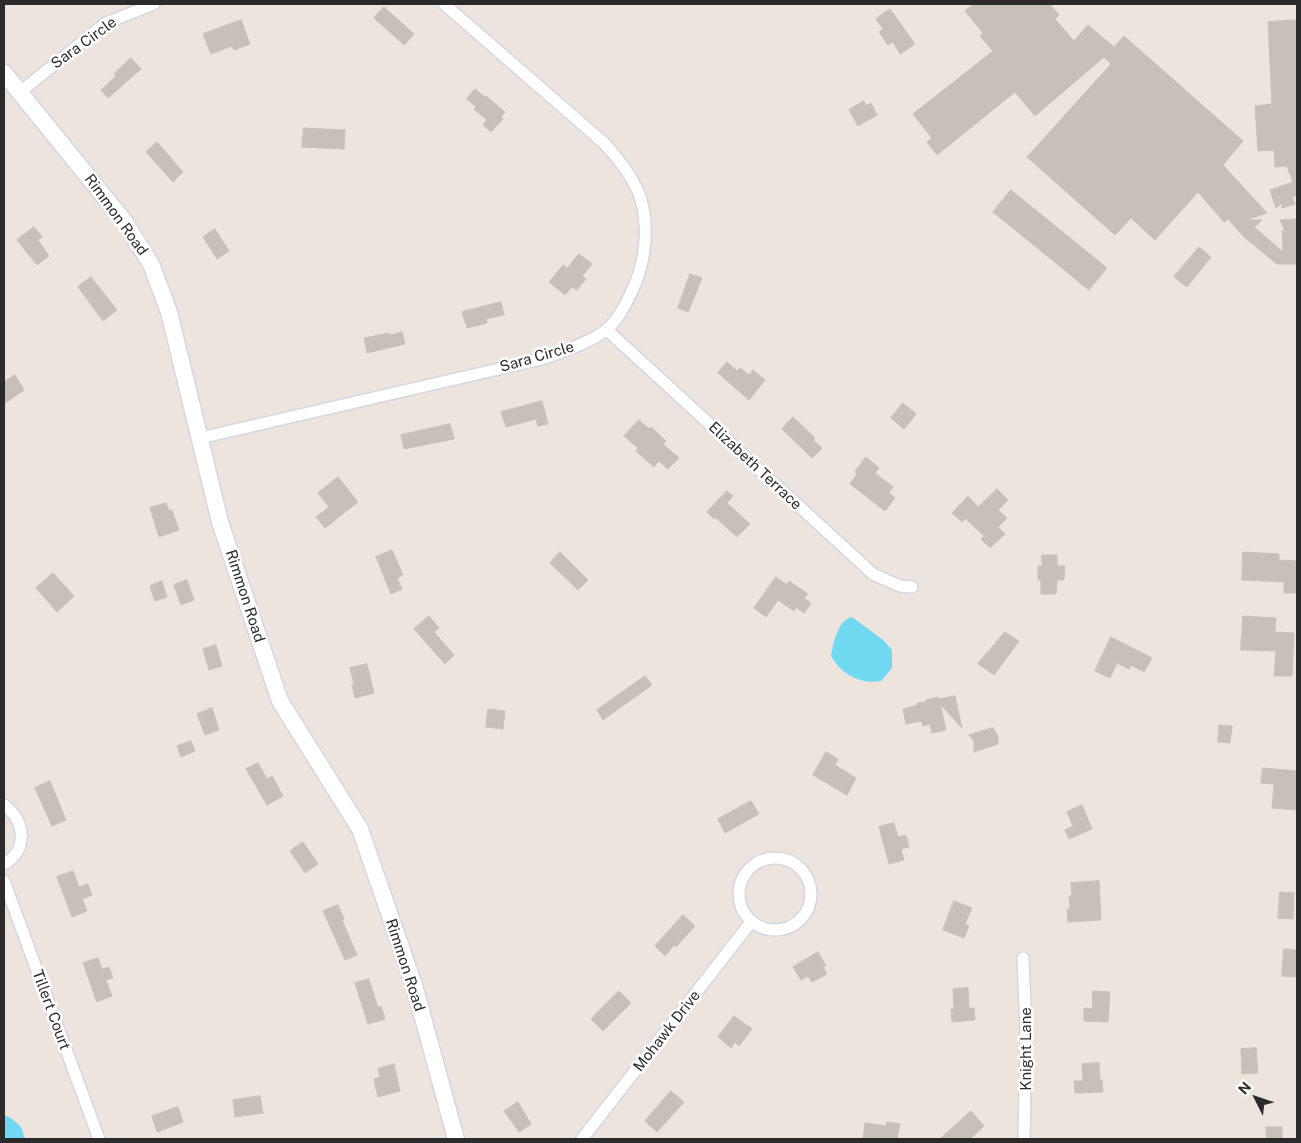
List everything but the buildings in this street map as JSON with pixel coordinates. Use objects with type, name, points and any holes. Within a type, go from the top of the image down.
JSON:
[{"type":"street","name":"Sara Circle","points":[[20,92],[106,23],[154,4]]},
{"type":"street","name":"Sara Circle","points":[[200,438],[542,358],[574,348],[607,330],[623,310],[638,280],[645,251],[644,219],[638,191],[624,167],[604,143],[444,4]]},
{"type":"street","name":"Rimmon Road","points":[[4,73],[124,221],[151,264],[169,312],[220,522],[280,701],[360,829],[414,985],[456,1139]]},
{"type":"street","name":"Elizabeth Terrace","points":[[607,330],[872,574],[900,586],[912,587]]},
{"type":"street","points":[[4,805],[18,820],[21,831],[16,853],[4,864]]},
{"type":"street","points":[[771,858],[787,860],[796,865],[805,874],[811,889],[810,904],[804,915],[792,926],[781,930],[766,929],[751,922],[743,913],[738,898],[739,886],[746,871],[756,863],[771,858]]},
{"type":"street","name":"Tillert Court","points":[[4,881],[99,1139]]},
{"type":"street","name":"Mohawk Drive","points":[[582,1139],[751,922]]},
{"type":"street","name":"Knight Lane","points":[[1023,958],[1026,1032],[1024,1139]]},
{"type":"water","points":[[852,617],[883,640],[892,650],[892,668],[881,681],[866,681],[852,676],[840,668],[831,656],[840,627],[847,619]]},
{"type":"waterway","points":[[4,1126],[12,1133],[14,1139]]}]
